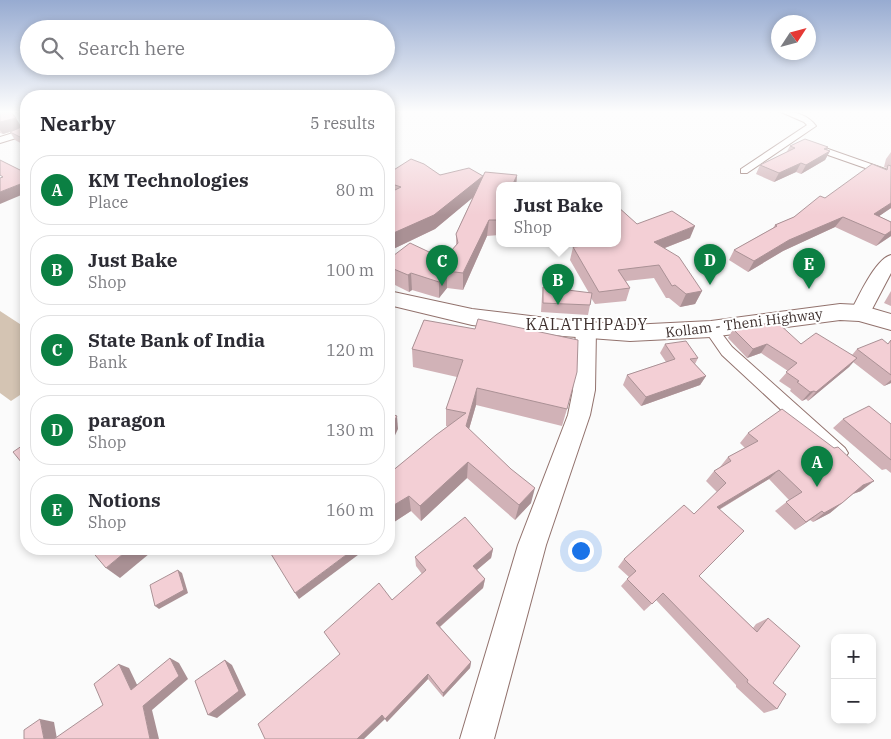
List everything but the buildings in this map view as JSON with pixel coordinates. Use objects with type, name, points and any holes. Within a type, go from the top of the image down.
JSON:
[{"type":"highway","name":"Kollam - Theni Highway","points":[[395,299],[472,317],[586,330],[659,333],[711,329],[840,312],[860,313],[891,322]]},
{"type":"main road","points":[[860,313],[876,281],[891,260]]},
{"type":"main road","points":[[477,739],[532,545],[579,415],[585,372],[586,330]]},
{"type":"street","points":[[744,170],[780,146]]},
{"type":"street","points":[[812,146],[891,174]]},
{"type":"street","points":[[711,329],[727,351],[847,462]]},
{"type":"shaded area","points":[[0,311],[20,324],[20,395],[11,401],[0,393]]},
{"type":"place","name":"paragon","points":[[710,285]]},
{"type":"place","name":"State Bank of India","points":[[442,286]]},
{"type":"place","name":"Notions","points":[[809,289]]},
{"type":"place","name":"Just Bake","points":[[558,305]]},
{"type":"place","name":"KM Technologies","points":[[817,487]]},
{"type":"district","name":"KALATHIPADY","points":[[587,324]]}]
